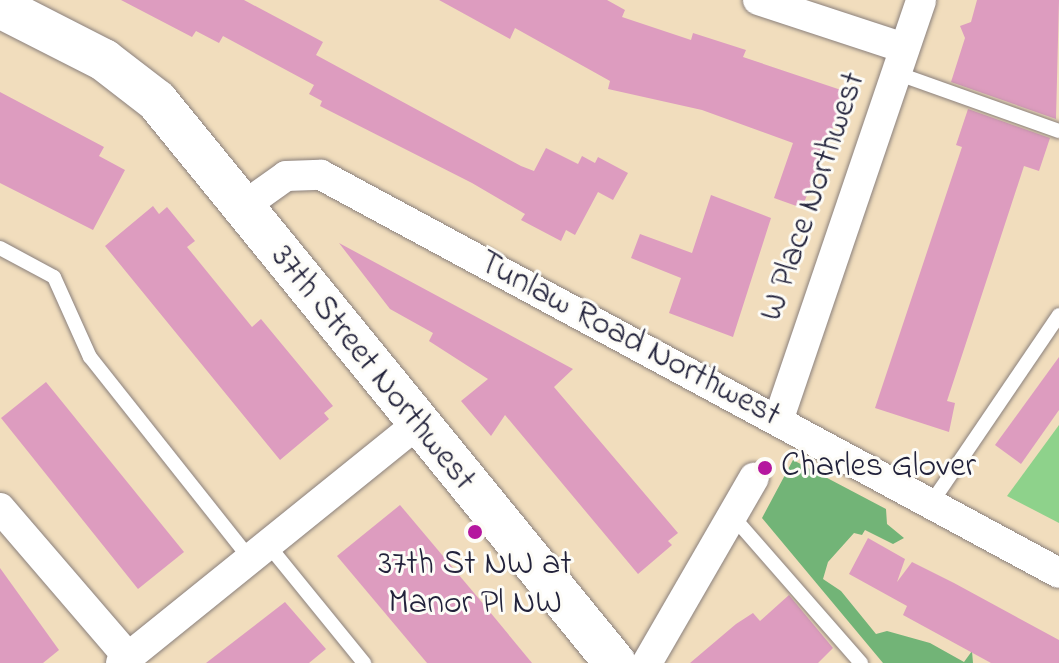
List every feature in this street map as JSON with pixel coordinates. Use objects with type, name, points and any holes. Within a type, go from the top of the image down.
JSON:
[{"type":"street","points":[[758,0],[900,60]]},
{"type":"street","name":"W Place Northwest","points":[[779,418],[921,0]]},
{"type":"street","name":"37th Street Northwest","points":[[0,7],[128,75],[172,118],[241,208],[615,663]]},
{"type":"street","name":"Tunlaw Road Northwest","points":[[241,208],[286,176],[321,175],[779,418],[1059,573]]},
{"type":"street","points":[[0,508],[124,660],[417,424]]},
{"type":"street","points":[[647,663],[734,518],[754,478]]},
{"type":"lane","points":[[900,60],[1059,131]]},
{"type":"lane","points":[[0,248],[54,277],[90,357],[260,553],[364,663]]},
{"type":"lane","points":[[932,502],[1059,315]]},
{"type":"lane","points":[[734,518],[861,663]]},
{"type":"green space","points":[[1059,425],[1059,523],[1007,496]]},
{"type":"green space","points":[[793,460],[886,509],[887,524],[904,538],[893,544],[865,530],[862,535],[854,533],[828,562],[823,579],[841,591],[876,634],[887,631],[930,643],[964,662],[972,651],[973,663],[883,663],[762,518]]},
{"type":"building","points":[[121,0],[244,0],[323,42],[316,55],[521,166],[534,171],[546,148],[578,164],[582,156],[595,163],[598,157],[628,173],[613,200],[598,192],[575,235],[566,230],[561,241],[521,220],[525,214],[472,183],[320,106],[322,101],[309,94],[314,85],[223,36],[219,43],[196,31],[192,37]]},
{"type":"building","points":[[439,0],[607,0],[625,10],[622,17],[691,40],[693,33],[746,50],[743,57],[847,92],[802,208],[774,198],[793,143],[702,110],[608,89],[610,81],[515,28],[510,39]]},
{"type":"building","points":[[977,0],[1059,0],[1056,119],[951,82],[965,38],[960,26],[971,22]]},
{"type":"building","points":[[0,92],[104,147],[99,156],[125,170],[93,230],[0,183]]},
{"type":"building","points":[[968,109],[1050,138],[1039,171],[1024,166],[947,401],[955,403],[949,432],[875,408],[962,147],[956,145]]},
{"type":"building","points":[[711,195],[771,218],[733,337],[669,313],[681,278],[631,258],[640,234],[692,253]]},
{"type":"building","points":[[153,206],[159,214],[167,207],[195,241],[187,247],[252,327],[261,319],[333,406],[324,413],[329,419],[280,460],[105,246]]},
{"type":"building","points":[[339,243],[573,369],[554,387],[678,533],[668,541],[672,545],[638,574],[505,415],[491,436],[461,401],[488,379],[429,341],[433,333],[390,309]]},
{"type":"building","points":[[1059,357],[1059,410],[1021,464],[995,445]]},
{"type":"building","points":[[46,382],[184,552],[138,589],[1,418]]},
{"type":"building","points":[[400,505],[532,663],[427,663],[337,556]]},
{"type":"building","points":[[868,538],[905,559],[897,582],[912,562],[954,583],[1059,640],[1059,663],[991,663],[903,615],[907,606],[849,574]]},
{"type":"building","points":[[0,568],[59,650],[43,663],[0,663]]},
{"type":"building","points":[[789,595],[833,648],[818,663],[690,663],[736,624],[753,613],[760,621]]},
{"type":"building","points":[[285,602],[326,649],[309,663],[206,663]]},
{"type":"place","name":"Charles Glover","points":[[765,468]]},
{"type":"place","name":"37th St NW at Manor Pl NW","points":[[475,532]]}]
